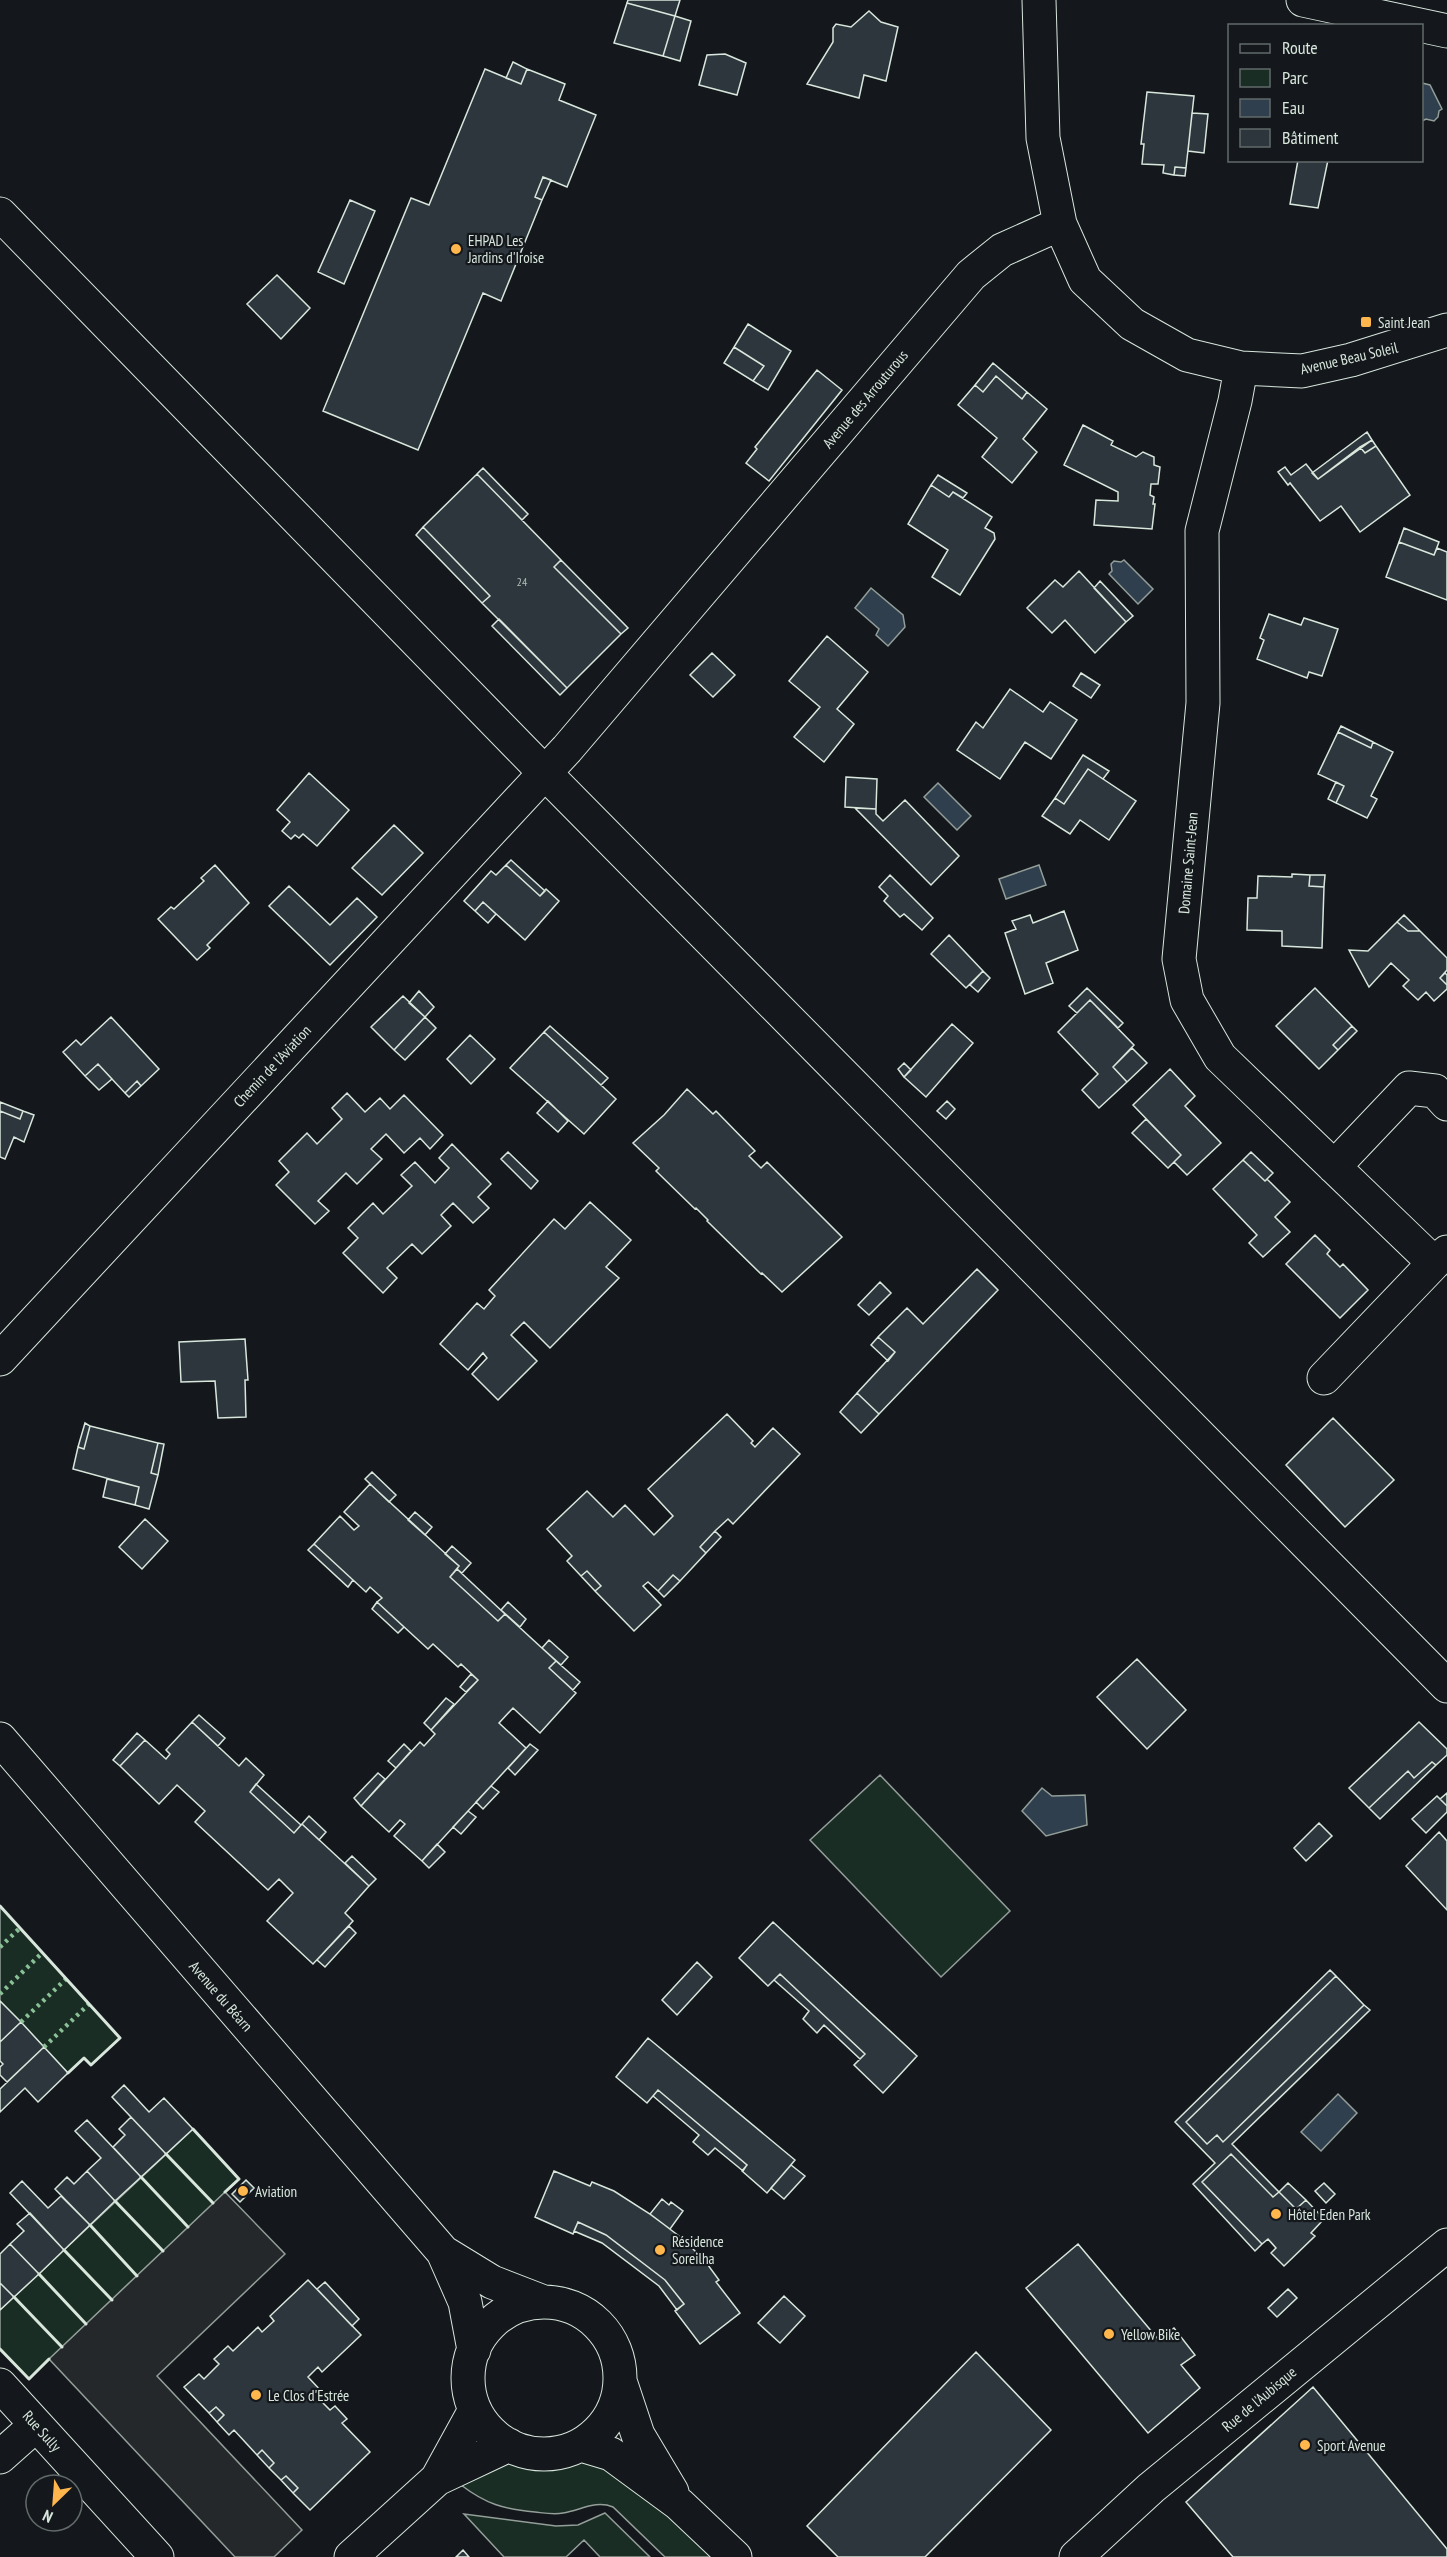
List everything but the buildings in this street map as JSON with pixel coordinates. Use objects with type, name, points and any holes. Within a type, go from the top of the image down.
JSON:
[{"type":"street","points":[[1039,0],[1043,138],[1060,224]]},
{"type":"street","points":[[1302,0],[1414,24]]},
{"type":"street","points":[[1423,26],[1447,31]]},
{"type":"street","points":[[0,214],[545,773],[1447,1686]]},
{"type":"street","name":"Avenue Beau Soleil","points":[[1060,224],[1084,280],[1132,324],[1187,355],[1241,368],[1302,371],[1351,360],[1447,330]]},
{"type":"street","name":"Avenue des Arrouturous","points":[[545,773],[971,275],[1002,250],[1060,224]]},
{"type":"street","name":"Domaine Saint-Jean","points":[[1241,368],[1235,401],[1202,531],[1203,703],[1179,959],[1187,1000],[1220,1057],[1334,1167],[1440,1257]]},
{"type":"street","name":"Chemin de l'Aviation","points":[[0,1359],[545,773]]},
{"type":"street","points":[[1334,1167],[1409,1088],[1434,1091],[1447,1104]]},
{"type":"street","points":[[1324,1378],[1440,1257]]},
{"type":"street","name":"Avenue du Béarn","points":[[0,1739],[443,2252],[465,2302],[474,2350]]},
{"type":"street","name":"Rue de l'Aubisque","points":[[1076,2557],[1151,2488],[1447,2245]]},
{"type":"street","name":"Avenue du Béarn","points":[[443,2252],[492,2282],[542,2301]]},
{"type":"street","points":[[621,2384],[615,2409],[599,2433],[581,2445],[557,2453],[532,2453],[509,2445],[489,2430],[475,2410],[468,2386],[469,2362],[478,2338],[494,2319],[516,2306],[542,2301],[567,2304],[590,2316],[608,2335],[619,2358],[621,2384],[638,2435],[679,2504]]},
{"type":"street","name":"Rue Sully","points":[[0,2385],[157,2557]]},
{"type":"street","points":[[437,2479],[475,2410]]},
{"type":"street","points":[[0,2457],[36,2425]]},
{"type":"street","points":[[351,2557],[437,2479],[509,2445]]},
{"type":"street","points":[[581,2445],[611,2454],[679,2504],[735,2557]]},
{"type":"green space","points":[[880,1775],[1010,1911],[941,1977],[810,1840]]},
{"type":"green space","points":[[0,1906],[120,2038],[91,2065],[84,2058],[68,2073],[0,2001]]},
{"type":"green space","points":[[193,2129],[239,2179],[29,2379],[0,2349],[0,2310]]},
{"type":"green space","points":[[504,2457],[545,2463],[579,2459],[610,2467],[717,2557],[665,2557],[613,2507],[607,2505],[594,2505],[556,2514],[524,2511],[487,2501],[461,2485]]},
{"type":"green space","points":[[605,2513],[650,2557],[600,2557],[584,2540],[566,2557],[504,2557],[464,2514],[556,2526],[578,2525]]},
{"type":"shaded area","points":[[225,2192],[285,2254],[157,2376],[302,2530],[274,2557],[235,2557],[49,2359]]},
{"type":"water","points":[[1423,83],[1430,85],[1442,109],[1434,121],[1423,120]]},
{"type":"water","points":[[1124,560],[1153,589],[1138,604],[1109,574],[1114,561]]},
{"type":"water","points":[[871,588],[903,615],[905,627],[888,646],[876,635],[879,629],[855,608]]},
{"type":"water","points":[[938,783],[971,816],[957,830],[924,797]]},
{"type":"water","points":[[1039,865],[1046,885],[1006,899],[999,879]]},
{"type":"water","points":[[1042,1788],[1052,1796],[1085,1795],[1087,1825],[1046,1836],[1022,1811]]},
{"type":"water","points":[[1338,2094],[1357,2113],[1321,2151],[1301,2132]]},
{"type":"hedge","points":[[0,1947],[20,1928]]},
{"type":"hedge","points":[[0,1994],[42,1953]]},
{"type":"hedge","points":[[21,2022],[66,1979]]},
{"type":"hedge","points":[[44,2047],[89,2004]]},
{"type":"wall","points":[[0,1906],[120,2038],[91,2065],[84,2058],[68,2073]]},
{"type":"wall","points":[[193,2129],[239,2179],[225,2192]]},
{"type":"wall","points":[[166,2154],[213,2203]]},
{"type":"wall","points":[[141,2177],[188,2227]]},
{"type":"wall","points":[[115,2201],[163,2251]]},
{"type":"wall","points":[[90,2225],[137,2276]]},
{"type":"wall","points":[[64,2250],[112,2300]]},
{"type":"wall","points":[[39,2274],[86,2324]]},
{"type":"wall","points":[[14,2297],[62,2347]]},
{"type":"wall","points":[[0,2349],[29,2379],[49,2359]]},
{"type":"place","name":"EHPAD Les Jardins d'Iroise","points":[[456,249]]},
{"type":"place","name":"Saint Jean","points":[[1366,322]]},
{"type":"place","name":"Aviation","points":[[243,2191]]},
{"type":"place","name":"Hôtel Eden Park","points":[[1276,2214]]},
{"type":"place","name":"Résidence Soreilha","points":[[660,2250]]},
{"type":"place","name":"Yellow Bike","points":[[1109,2334]]},
{"type":"place","name":"Le Clos d'Estrée","points":[[256,2395]]},
{"type":"place","name":"Sport Avenue","points":[[1305,2445]]}]
